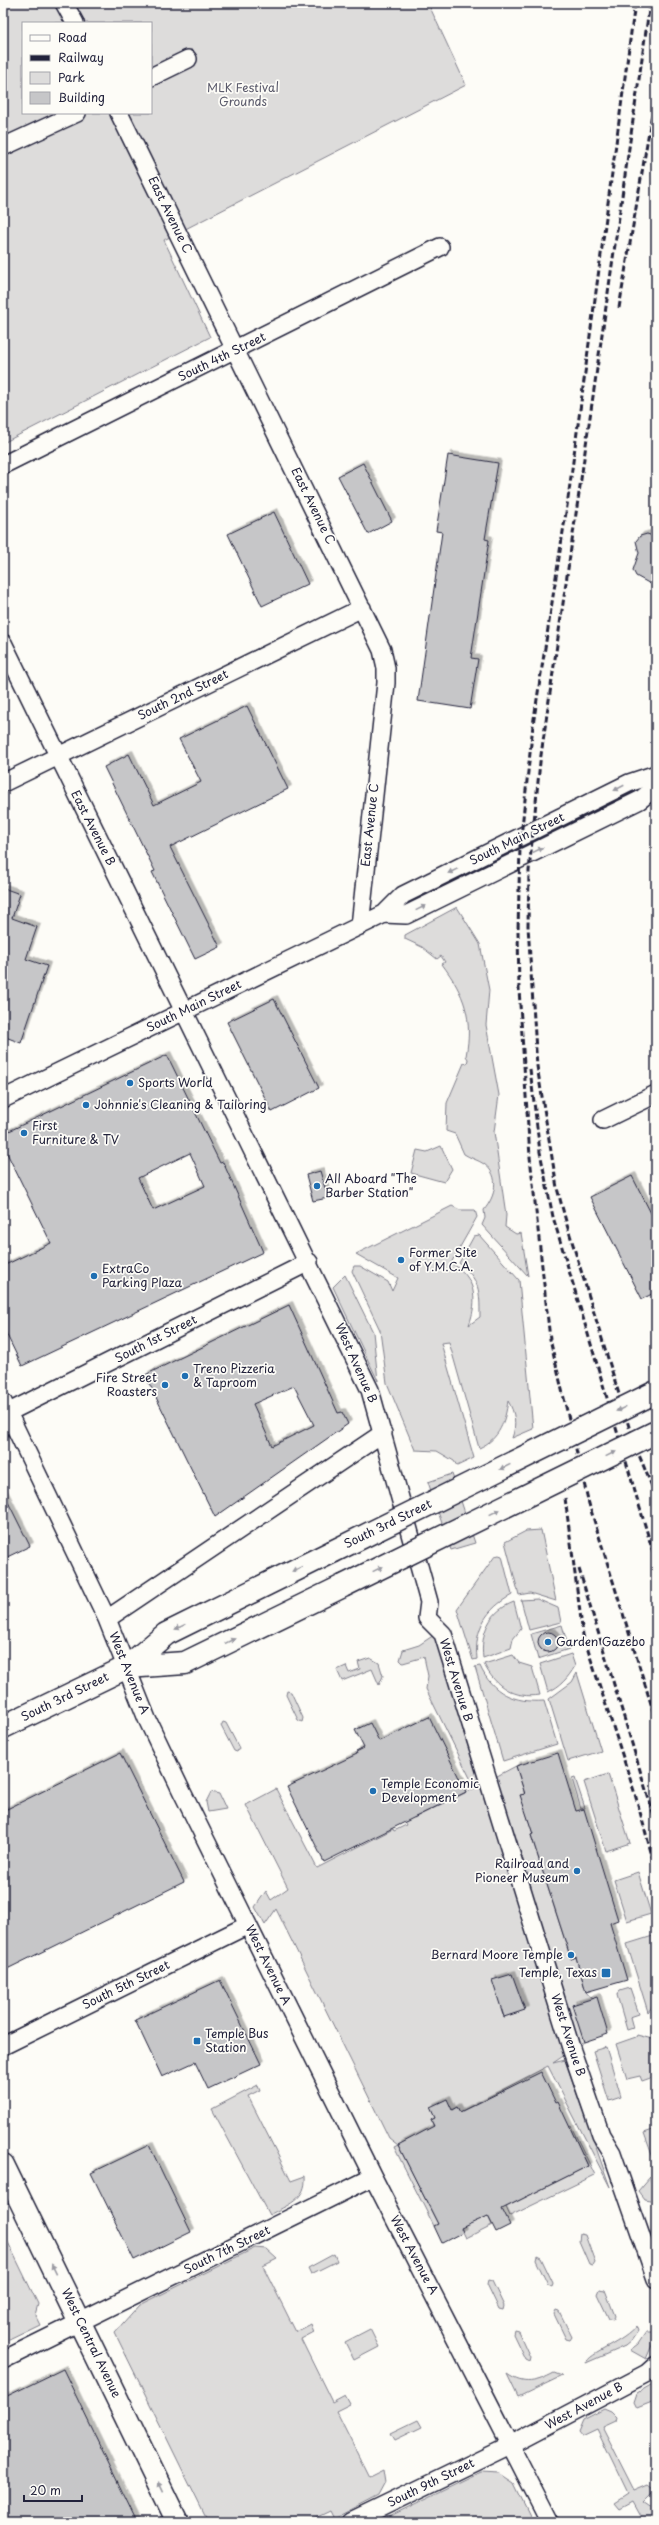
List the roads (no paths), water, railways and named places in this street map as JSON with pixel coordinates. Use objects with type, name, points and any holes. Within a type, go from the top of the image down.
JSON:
[{"type":"main road","name":"South 3rd Street","points":[[3,1727],[126,1666],[166,1634],[656,1392]]},
{"type":"main road","name":"South 3rd Street","points":[[126,1666],[185,1663],[656,1432]]},
{"type":"main road","name":"West Central Avenue","points":[[3,2164],[177,2522]]},
{"type":"street","points":[[64,3],[74,22]]},
{"type":"street","points":[[152,77],[188,59]]},
{"type":"street","points":[[3,147],[75,114]]},
{"type":"street","name":"East Avenue C","points":[[119,114],[237,350],[382,650],[386,668],[386,683],[360,926]]},
{"type":"street","name":"South 4th Street","points":[[3,465],[237,350],[440,247]]},
{"type":"street","name":"South 2nd Street","points":[[3,783],[362,608]]},
{"type":"street","name":"East Avenue B","points":[[3,643],[57,756],[184,1011]]},
{"type":"street","name":"South Main Street","points":[[3,1099],[384,914],[403,895],[629,783],[656,774]]},
{"type":"street","name":"South Main Street","points":[[384,914],[406,915],[640,800],[656,787]]},
{"type":"street","name":"West Avenue B","points":[[184,1011],[309,1262],[370,1390],[429,1602],[428,1618],[443,1634],[572,2051],[601,2135],[612,2153],[656,2279]]},
{"type":"street","points":[[603,1120],[656,1094]]},
{"type":"street","name":"South 1st Street","points":[[5,1410],[309,1262]]},
{"type":"street","name":"West Avenue A","points":[[5,1410],[107,1619],[147,1719],[248,1926],[550,2522]]},
{"type":"street","points":[[107,1619],[383,1433]]},
{"type":"street","name":"South 5th Street","points":[[3,2046],[248,1926]]},
{"type":"street","name":"South 7th Street","points":[[3,2360],[374,2177]]},
{"type":"street","name":"West Avenue B","points":[[510,2445],[647,2373],[656,2365]]},
{"type":"street","name":"South 9th Street","points":[[352,2522],[510,2445]]},
{"type":"railway","points":[[635,3],[567,506],[533,725],[520,846],[518,931],[519,989],[530,1157],[550,1339],[589,1504],[656,1720]]},
{"type":"railway","points":[[650,3],[540,762],[529,871],[528,926],[537,1066],[557,1188],[634,1443],[656,1496]]},
{"type":"railway","points":[[619,308],[656,90]]},
{"type":"railway","points":[[530,1069],[540,1152],[553,1217],[656,1562]]},
{"type":"railway","points":[[565,1498],[583,1635],[635,1794],[656,1870]]},
{"type":"railway","points":[[579,1569],[656,1823]]},
{"type":"place","name":"Sports World","points":[[130,1083]]},
{"type":"place","name":"Johnnie's Cleaning & Tailoring","points":[[86,1105]]},
{"type":"place","name":"First Furniture & TV","points":[[24,1133]]},
{"type":"place","name":"All Aboard \"The Barber Station\"","points":[[317,1186]]},
{"type":"place","name":"Former Site of Y.M.C.A.","points":[[401,1260]]},
{"type":"place","name":"ExtraCo Parking Plaza","points":[[94,1276]]},
{"type":"place","name":"Treno Pizzeria & Taproom","points":[[185,1376]]},
{"type":"place","name":"Fire Street Roasters","points":[[165,1385]]},
{"type":"place","name":"Garden Gazebo","points":[[548,1642]]},
{"type":"place","name":"Temple Economic Development","points":[[373,1791]]},
{"type":"place","name":"Railroad and Pioneer Museum","points":[[577,1871]]},
{"type":"place","name":"Bernard Moore Temple","points":[[571,1955]]},
{"type":"place","name":"Temple, Texas","points":[[606,1973]]},
{"type":"place","name":"Temple Bus Station","points":[[197,2041]]},
{"type":"park label","name":"MLK Festival Grounds","points":[[243,95]]}]
